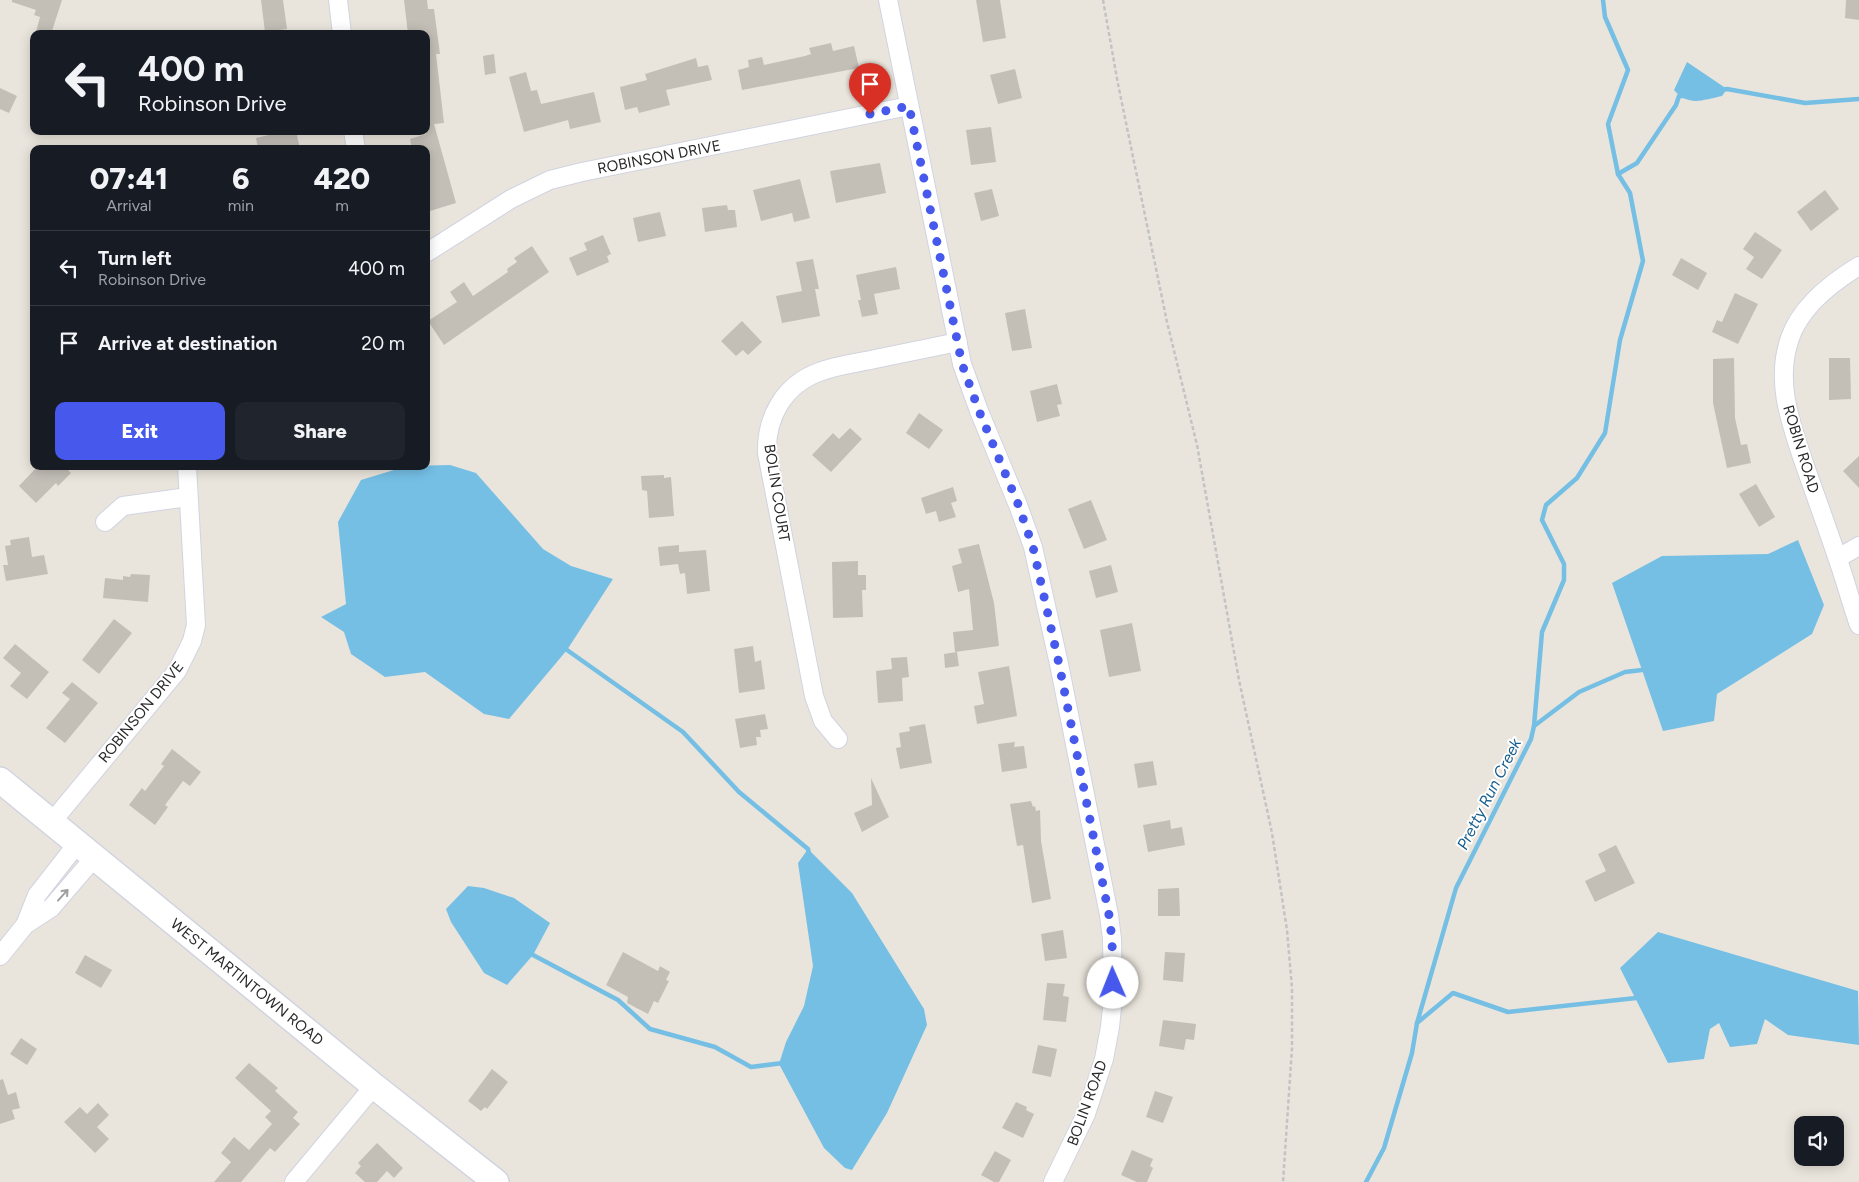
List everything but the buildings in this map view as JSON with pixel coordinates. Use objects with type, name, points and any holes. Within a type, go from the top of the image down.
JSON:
[{"type":"main road","name":"WEST MARTINTOWN ROAD","points":[[0,780],[374,1086],[496,1182]]},
{"type":"street","points":[[338,0],[342,30]]},
{"type":"street","name":"BOLIN ROAD","points":[[888,0],[962,364],[979,411],[1018,504],[1033,547],[1059,664],[1109,915],[1112,939],[1113,998],[1104,1059],[1086,1114],[1053,1182]]},
{"type":"street","name":"ROBINSON DRIVE","points":[[430,250],[511,199],[550,180],[909,106]]},
{"type":"street","name":"ROBIN ROAD","points":[[1859,266],[1820,295],[1803,313],[1790,338],[1784,369],[1784,387],[1790,422],[1838,558],[1859,625]]},
{"type":"street","name":"BOLIN COURT","points":[[838,739],[823,721],[814,696],[767,453],[769,428],[778,406],[785,396],[796,385],[818,372],[958,342]]},
{"type":"street","name":"ROBINSON DRIVE","points":[[51,823],[177,671],[192,641],[196,625],[187,470]]},
{"type":"street","points":[[105,522],[123,506],[188,497]]},
{"type":"street","points":[[1838,558],[1859,546]]},
{"type":"street","points":[[0,956],[25,925],[51,908],[85,851]]},
{"type":"street","points":[[294,1182],[374,1086]]},
{"type":"path","points":[[1103,0],[1166,322],[1197,446],[1228,624],[1274,843],[1287,930],[1292,988],[1292,1048],[1283,1182]]},
{"type":"water","points":[[1687,62],[1727,89],[1722,96],[1696,101],[1685,99],[1679,95],[1674,90]]},
{"type":"water","points":[[430,465],[450,465],[476,473],[543,549],[571,566],[613,579],[567,650],[509,719],[484,714],[425,672],[385,677],[351,654],[344,632],[321,617],[346,604],[338,522],[361,480],[394,470],[430,470]]},
{"type":"water","points":[[1798,540],[1824,605],[1812,634],[1717,694],[1714,721],[1663,731],[1612,583],[1662,556],[1768,554]]},
{"type":"water","points":[[808,849],[852,893],[924,1009],[927,1025],[887,1113],[852,1170],[845,1168],[824,1148],[779,1064],[786,1042],[804,1006],[813,966],[798,863]]},
{"type":"water","points":[[468,886],[484,888],[514,898],[550,923],[533,955],[507,985],[484,973],[451,922],[446,909]]},
{"type":"water","points":[[1658,932],[1858,991],[1859,1045],[1788,1035],[1765,1019],[1757,1044],[1730,1047],[1719,1023],[1710,1029],[1704,1059],[1668,1063],[1620,968]]},
{"type":"waterway","name":"Pretty Run Creek","points":[[1366,1182],[1384,1148],[1412,1053],[1417,1023],[1456,888],[1531,739],[1534,726],[1542,632],[1564,580],[1564,564],[1542,520],[1546,505],[1577,478],[1605,433],[1620,340],[1643,261],[1630,193],[1618,174],[1608,124],[1628,70],[1605,17],[1603,0]]},
{"type":"waterway","points":[[1722,90],[1727,89],[1805,103],[1859,99]]},
{"type":"waterway","points":[[1618,174],[1637,163],[1676,105],[1679,96],[1685,96]]},
{"type":"waterway","points":[[567,650],[683,732],[739,792],[808,849],[809,854]]},
{"type":"waterway","points":[[1534,726],[1579,692],[1625,672],[1642,670]]},
{"type":"waterway","points":[[533,955],[618,1000],[650,1029],[715,1047],[751,1067],[783,1063]]},
{"type":"waterway","points":[[1417,1023],[1453,993],[1508,1012],[1636,998]]},
{"type":"route","points":[[870,114],[909,106],[962,364],[979,411],[1018,504],[1033,547],[1059,664],[1109,915],[1114,968],[1113,983]]}]
